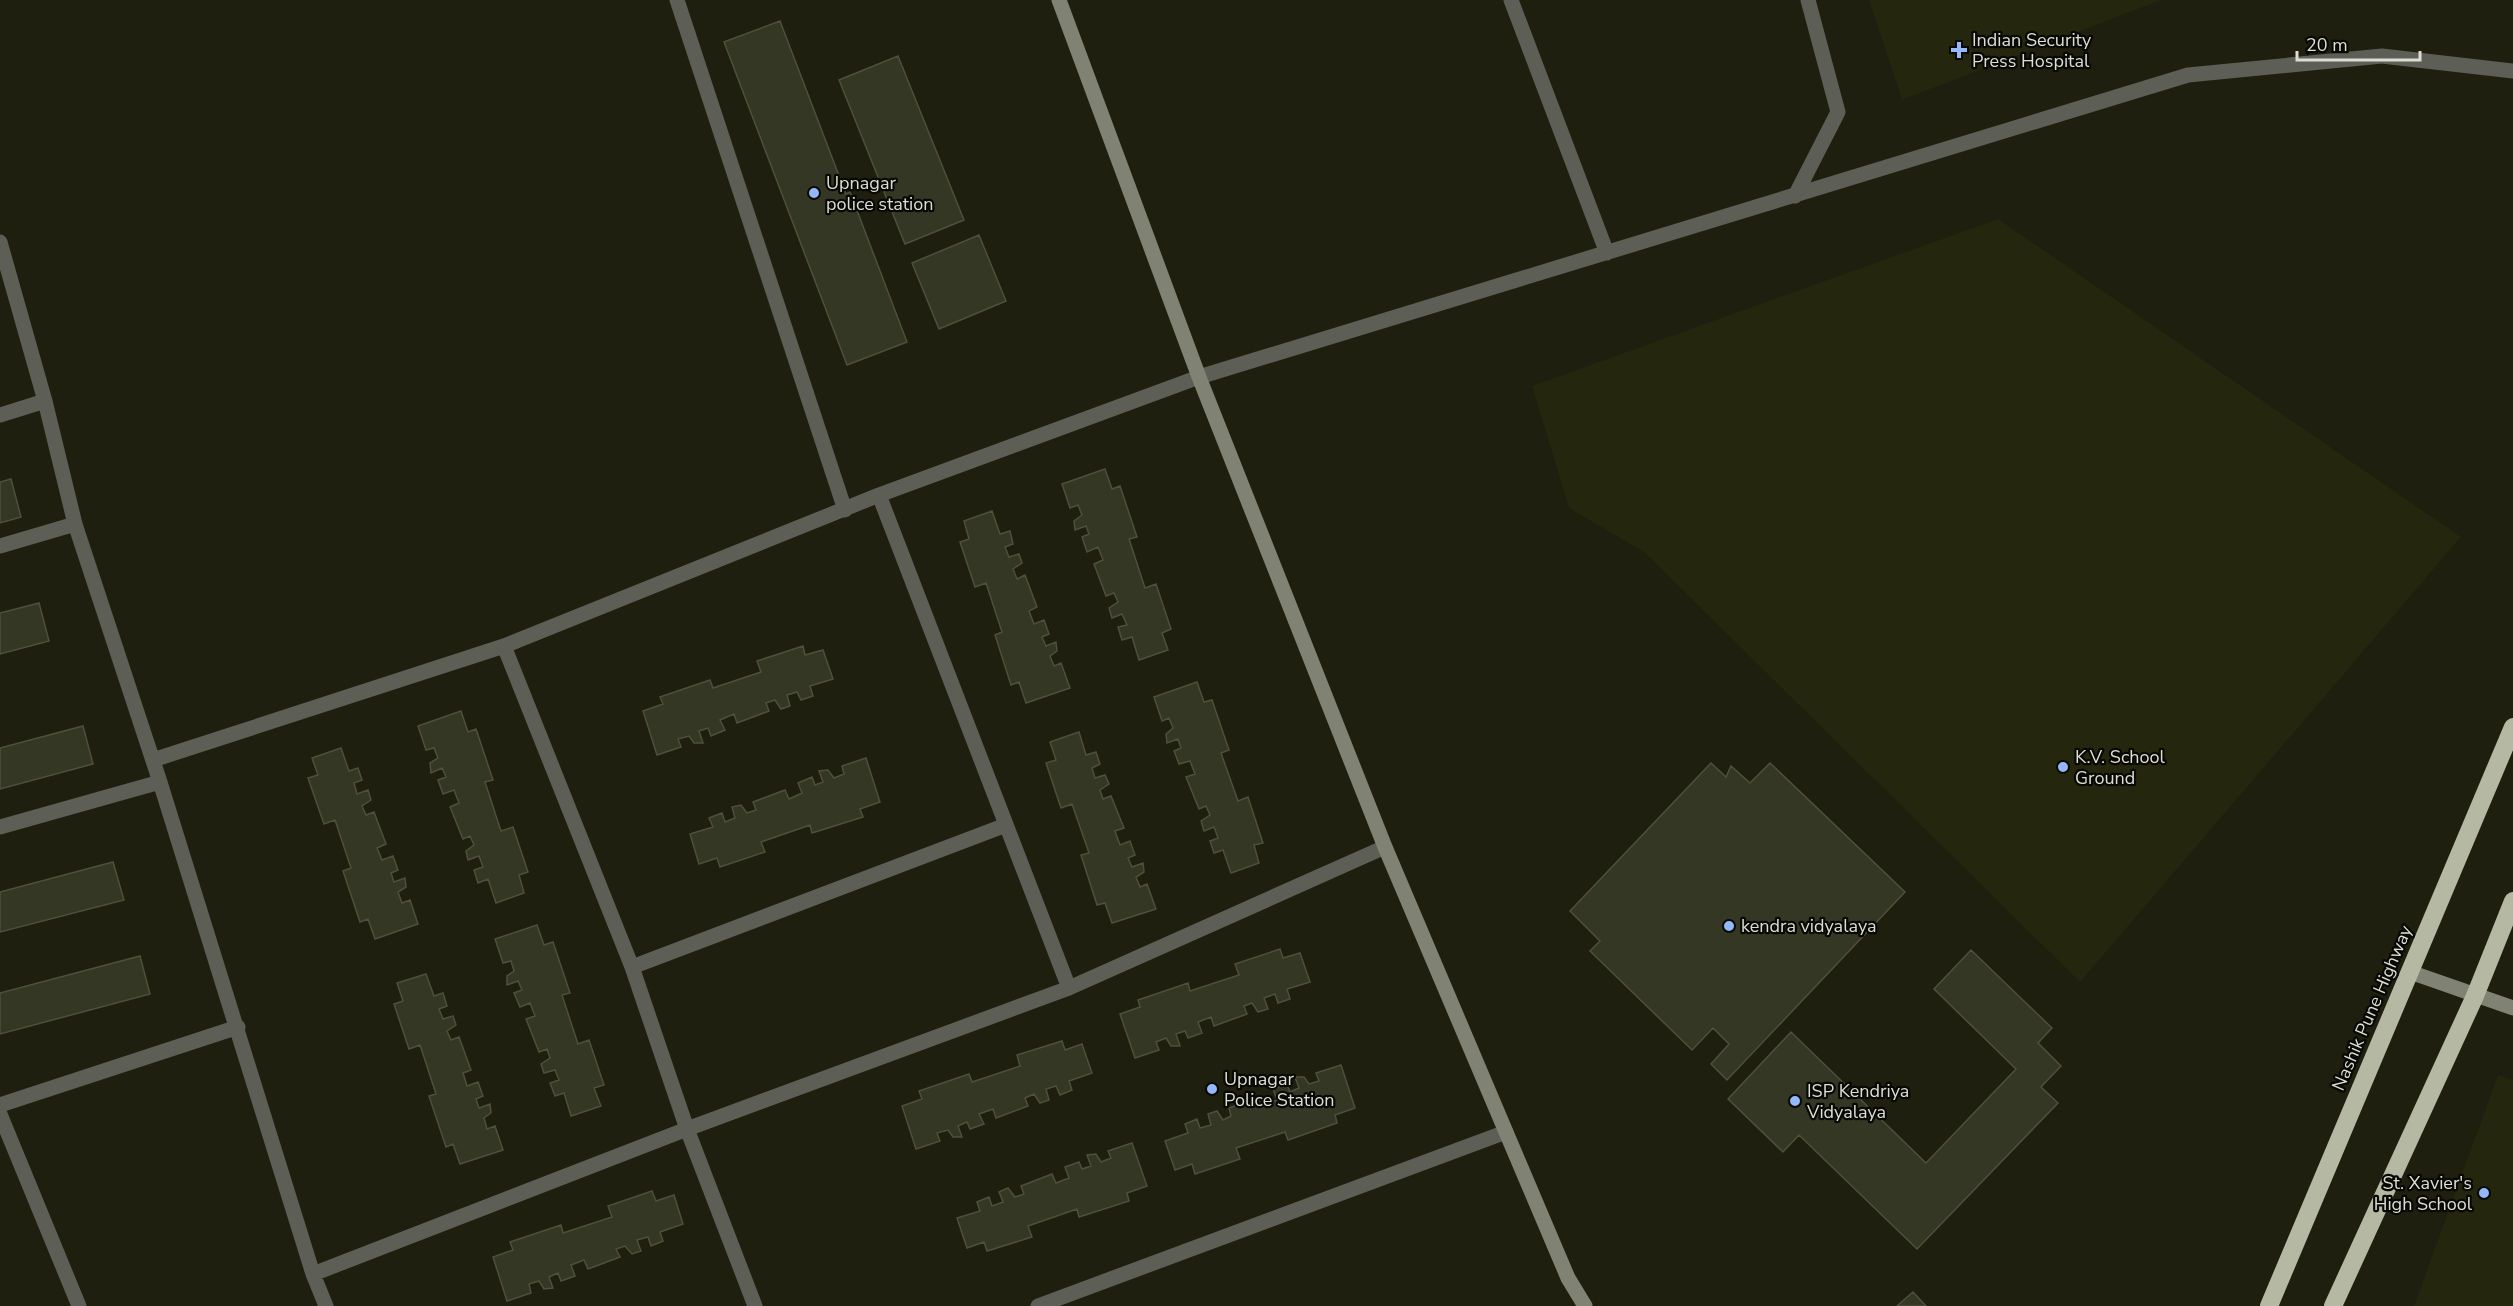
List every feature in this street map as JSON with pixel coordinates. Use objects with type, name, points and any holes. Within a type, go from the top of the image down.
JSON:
[{"type":"highway","name":"Nashik Pune Highway","points":[[2269,1306],[2513,727]]},
{"type":"highway","points":[[2333,1306],[2475,996],[2513,901]]},
{"type":"street","points":[[677,0],[845,510]]},
{"type":"street","points":[[1059,0],[1199,377],[1385,847],[1568,1278],[1585,1306]]},
{"type":"street","points":[[1511,0],[1607,253]]},
{"type":"street","points":[[1795,196],[1838,112],[1808,0]]},
{"type":"street","points":[[153,760],[504,646],[879,495],[1199,377],[2188,75],[2382,56],[2513,71]]},
{"type":"street","points":[[0,242],[45,401],[75,524],[160,782],[313,1274],[326,1306]]},
{"type":"street","points":[[0,415],[45,401]]},
{"type":"street","points":[[879,495],[1069,988]]},
{"type":"street","points":[[0,546],[75,524]]},
{"type":"street","points":[[504,646],[632,967],[687,1129],[755,1306]]},
{"type":"street","points":[[0,827],[160,782]]},
{"type":"street","points":[[632,967],[1006,825]]},
{"type":"street","points":[[313,1274],[687,1129],[1069,988],[1385,847]]},
{"type":"street","points":[[2410,972],[2513,1008]]},
{"type":"street","points":[[0,1105],[237,1027]]},
{"type":"street","points":[[0,1114],[79,1306]]},
{"type":"street","points":[[1038,1306],[1506,1132]]},
{"type":"shaded area","name":"Indian Security Press Hospital","points":[[1869,0],[2161,0],[1902,100]]},
{"type":"shaded area","name":"K.V. School Ground","points":[[1998,219],[2461,537],[2080,982],[1644,552],[1569,508],[1532,386]]},
{"type":"shaded area","name":"St. Xavier's High School","points":[[2498,1075],[2513,1080],[2513,1306],[2414,1306]]},
{"type":"building","name":"Upnagar police station","points":[[780,21],[846,194],[850,192],[907,342],[847,365],[724,42]]},
{"type":"building","name":"Upnagar police station","points":[[898,56],[964,220],[905,244],[839,80]]},
{"type":"building","name":"Upnagar police station","points":[[979,235],[1006,301],[939,329],[912,263]]},
{"type":"building","points":[[1105,469],[1112,489],[1120,486],[1137,537],[1129,539],[1145,588],[1156,584],[1171,629],[1162,633],[1168,650],[1139,660],[1132,637],[1122,640],[1118,627],[1127,625],[1122,614],[1112,618],[1109,608],[1118,602],[1114,593],[1106,596],[1094,564],[1103,560],[1098,547],[1087,552],[1082,537],[1089,534],[1086,526],[1075,530],[1074,521],[1082,515],[1078,505],[1070,508],[1062,484]]},
{"type":"building","points":[[11,479],[21,517],[0,523],[0,482]]},
{"type":"building","points":[[992,511],[1000,534],[1010,531],[1013,544],[1005,547],[1009,557],[1019,554],[1022,563],[1013,569],[1017,579],[1025,575],[1037,607],[1029,611],[1034,624],[1044,620],[1049,634],[1042,637],[1046,646],[1056,642],[1057,651],[1050,656],[1054,666],[1061,663],[1070,688],[1026,703],[1019,682],[1011,685],[995,635],[1002,632],[986,583],[975,587],[960,542],[969,539],[964,521]]},
{"type":"building","points":[[39,603],[49,641],[0,654],[0,613]]},
{"type":"building","points":[[803,646],[805,655],[823,650],[833,679],[810,686],[813,696],[801,700],[797,692],[787,695],[790,706],[781,709],[775,700],[766,703],[769,711],[737,723],[734,714],[720,720],[725,730],[711,736],[708,728],[699,731],[703,743],[694,743],[689,736],[678,739],[681,747],[657,755],[643,711],[663,704],[660,697],[710,680],[713,688],[761,672],[757,661]]},
{"type":"building","points":[[1197,682],[1204,702],[1212,700],[1229,750],[1221,753],[1238,801],[1248,797],[1263,843],[1254,845],[1259,863],[1231,873],[1223,850],[1214,853],[1210,841],[1218,838],[1214,827],[1204,831],[1201,821],[1210,815],[1206,806],[1199,809],[1186,777],[1195,774],[1190,761],[1179,764],[1174,751],[1181,748],[1178,739],[1167,743],[1166,734],[1173,728],[1169,718],[1162,721],[1154,697]]},
{"type":"building","points":[[461,711],[468,732],[476,729],[493,780],[485,782],[501,831],[513,827],[528,872],[519,875],[524,893],[496,903],[488,879],[478,883],[474,870],[483,867],[479,856],[468,860],[466,851],[474,845],[470,836],[463,839],[450,807],[459,803],[454,790],[443,794],[438,780],[446,777],[442,768],[431,773],[430,763],[438,758],[434,748],[426,750],[418,726]]},
{"type":"building","points":[[83,726],[93,764],[0,789],[0,748]]},
{"type":"building","points":[[1079,732],[1086,755],[1096,752],[1100,764],[1092,768],[1095,778],[1105,775],[1109,784],[1100,790],[1103,799],[1111,796],[1124,828],[1115,831],[1120,845],[1130,841],[1135,855],[1128,858],[1132,867],[1143,863],[1144,872],[1136,877],[1140,887],[1147,884],[1156,909],[1112,923],[1105,903],[1097,905],[1081,855],[1089,853],[1072,804],[1061,808],[1046,763],[1056,760],[1050,742]]},
{"type":"building","points":[[341,748],[349,771],[358,768],[362,780],[354,783],[357,794],[368,790],[371,800],[362,806],[366,815],[374,812],[386,844],[377,848],[382,860],[393,856],[398,870],[391,873],[394,882],[405,878],[406,887],[398,892],[402,903],[410,900],[418,924],[375,939],[368,919],[360,922],[343,871],[351,868],[335,820],[324,824],[308,778],[318,775],[312,758]]},
{"type":"building","points":[[866,758],[880,802],[860,809],[863,817],[812,833],[810,825],[761,842],[765,852],[720,867],[717,858],[699,864],[690,834],[713,827],[709,818],[722,813],[725,822],[735,818],[732,807],[741,805],[747,813],[756,810],[753,802],[785,790],[789,799],[802,793],[798,783],[812,777],[815,785],[823,782],[819,771],[828,770],[834,778],[844,774],[842,766]]},
{"type":"building","name":"kendra vidyalaya","points":[[1711,763],[1726,777],[1731,766],[1750,783],[1770,763],[1905,892],[1727,1080],[1711,1064],[1729,1044],[1713,1028],[1692,1050],[1590,951],[1600,941],[1570,911]]},
{"type":"building","points":[[113,862],[124,900],[0,932],[0,892]]},
{"type":"building","points":[[537,925],[544,945],[553,942],[570,993],[562,995],[578,1044],[589,1040],[604,1085],[594,1088],[601,1106],[571,1116],[564,1093],[555,1096],[550,1083],[559,1080],[555,1070],[544,1073],[541,1064],[550,1058],[547,1049],[539,1052],[526,1019],[535,1016],[530,1003],[520,1007],[514,993],[522,990],[518,981],[507,985],[507,976],[514,971],[511,961],[503,963],[495,939]]},
{"type":"building","points":[[1280,949],[1283,958],[1300,953],[1310,982],[1287,989],[1290,999],[1278,1003],[1275,994],[1264,998],[1268,1009],[1258,1012],[1252,1003],[1244,1006],[1247,1014],[1214,1026],[1211,1017],[1198,1022],[1202,1033],[1188,1038],[1185,1031],[1176,1034],[1180,1046],[1171,1046],[1166,1038],[1156,1042],[1159,1050],[1135,1058],[1120,1014],[1140,1007],[1138,1000],[1188,983],[1190,991],[1239,975],[1235,964]]},
{"type":"building","name":"ISP Kendriya Vidyalaya","points":[[1971,950],[2052,1028],[2038,1043],[2061,1066],[2041,1087],[2058,1103],[1917,1249],[1799,1135],[1783,1152],[1728,1099],[1791,1032],[1926,1163],[2016,1069],[1934,989]]},
{"type":"building","points":[[140,956],[150,994],[0,1034],[0,993]]},
{"type":"building","points":[[426,974],[434,996],[443,993],[447,1006],[439,1009],[443,1019],[453,1016],[456,1025],[447,1031],[451,1040],[459,1037],[471,1070],[463,1073],[467,1086],[478,1082],[483,1096],[476,1099],[479,1108],[490,1104],[491,1113],[484,1118],[487,1129],[495,1126],[503,1150],[460,1164],[453,1144],[446,1147],[429,1096],[436,1094],[420,1045],[409,1049],[394,1004],[403,1001],[397,983]]},
{"type":"building","points":[[1062,1041],[1065,1050],[1082,1044],[1092,1073],[1069,1081],[1072,1090],[1060,1095],[1056,1086],[1046,1089],[1049,1100],[1040,1103],[1034,1094],[1025,1098],[1028,1106],[996,1118],[993,1109],[979,1114],[984,1124],[970,1129],[967,1122],[958,1126],[962,1137],[953,1137],[948,1130],[937,1133],[940,1141],[916,1149],[902,1106],[922,1099],[919,1091],[969,1074],[972,1082],[1020,1066],[1017,1055]]},
{"type":"building","points":[[1341,1065],[1355,1108],[1335,1115],[1337,1123],[1288,1140],[1285,1132],[1236,1148],[1240,1159],[1195,1174],[1192,1164],[1175,1170],[1165,1141],[1188,1133],[1185,1124],[1197,1119],[1200,1128],[1211,1125],[1208,1114],[1217,1111],[1223,1120],[1231,1116],[1229,1108],[1261,1096],[1264,1105],[1277,1100],[1273,1089],[1287,1084],[1290,1092],[1299,1088],[1295,1077],[1304,1077],[1309,1084],[1319,1081],[1316,1073]]},
{"type":"building","points":[[1132,1143],[1147,1186],[1127,1193],[1129,1201],[1079,1217],[1077,1209],[1028,1226],[1032,1237],[987,1251],[984,1242],[967,1248],[957,1218],[980,1211],[977,1202],[989,1197],[992,1206],[1003,1202],[999,1192],[1008,1188],[1015,1197],[1024,1194],[1021,1186],[1052,1174],[1056,1183],[1069,1178],[1065,1167],[1079,1162],[1082,1169],[1091,1166],[1087,1155],[1096,1154],[1101,1162],[1111,1158],[1108,1151]]},
{"type":"building","points":[[652,1191],[656,1201],[674,1195],[683,1224],[660,1232],[663,1241],[651,1246],[648,1237],[637,1240],[641,1251],[632,1254],[625,1246],[616,1249],[620,1257],[588,1269],[584,1260],[571,1265],[575,1276],[561,1281],[558,1273],[549,1277],[553,1288],[544,1289],[539,1281],[529,1284],[531,1293],[507,1301],[493,1257],[513,1250],[510,1242],[561,1225],[563,1233],[612,1217],[608,1206]]},
{"type":"building","points":[[1913,1292],[1926,1306],[1897,1306]]},
{"type":"place","name":"Indian Security Press Hospital","points":[[1959,50]]},
{"type":"place","name":"Upnagar police station","points":[[814,193]]},
{"type":"place","name":"K.V. School Ground","points":[[2063,767]]},
{"type":"place","name":"kendra vidyalaya","points":[[1729,926]]},
{"type":"place","name":"Upnagar Police Station","points":[[1212,1089]]},
{"type":"place","name":"ISP Kendriya Vidyalaya","points":[[1795,1101]]},
{"type":"place","name":"St. Xavier's High School","points":[[2484,1193]]}]
